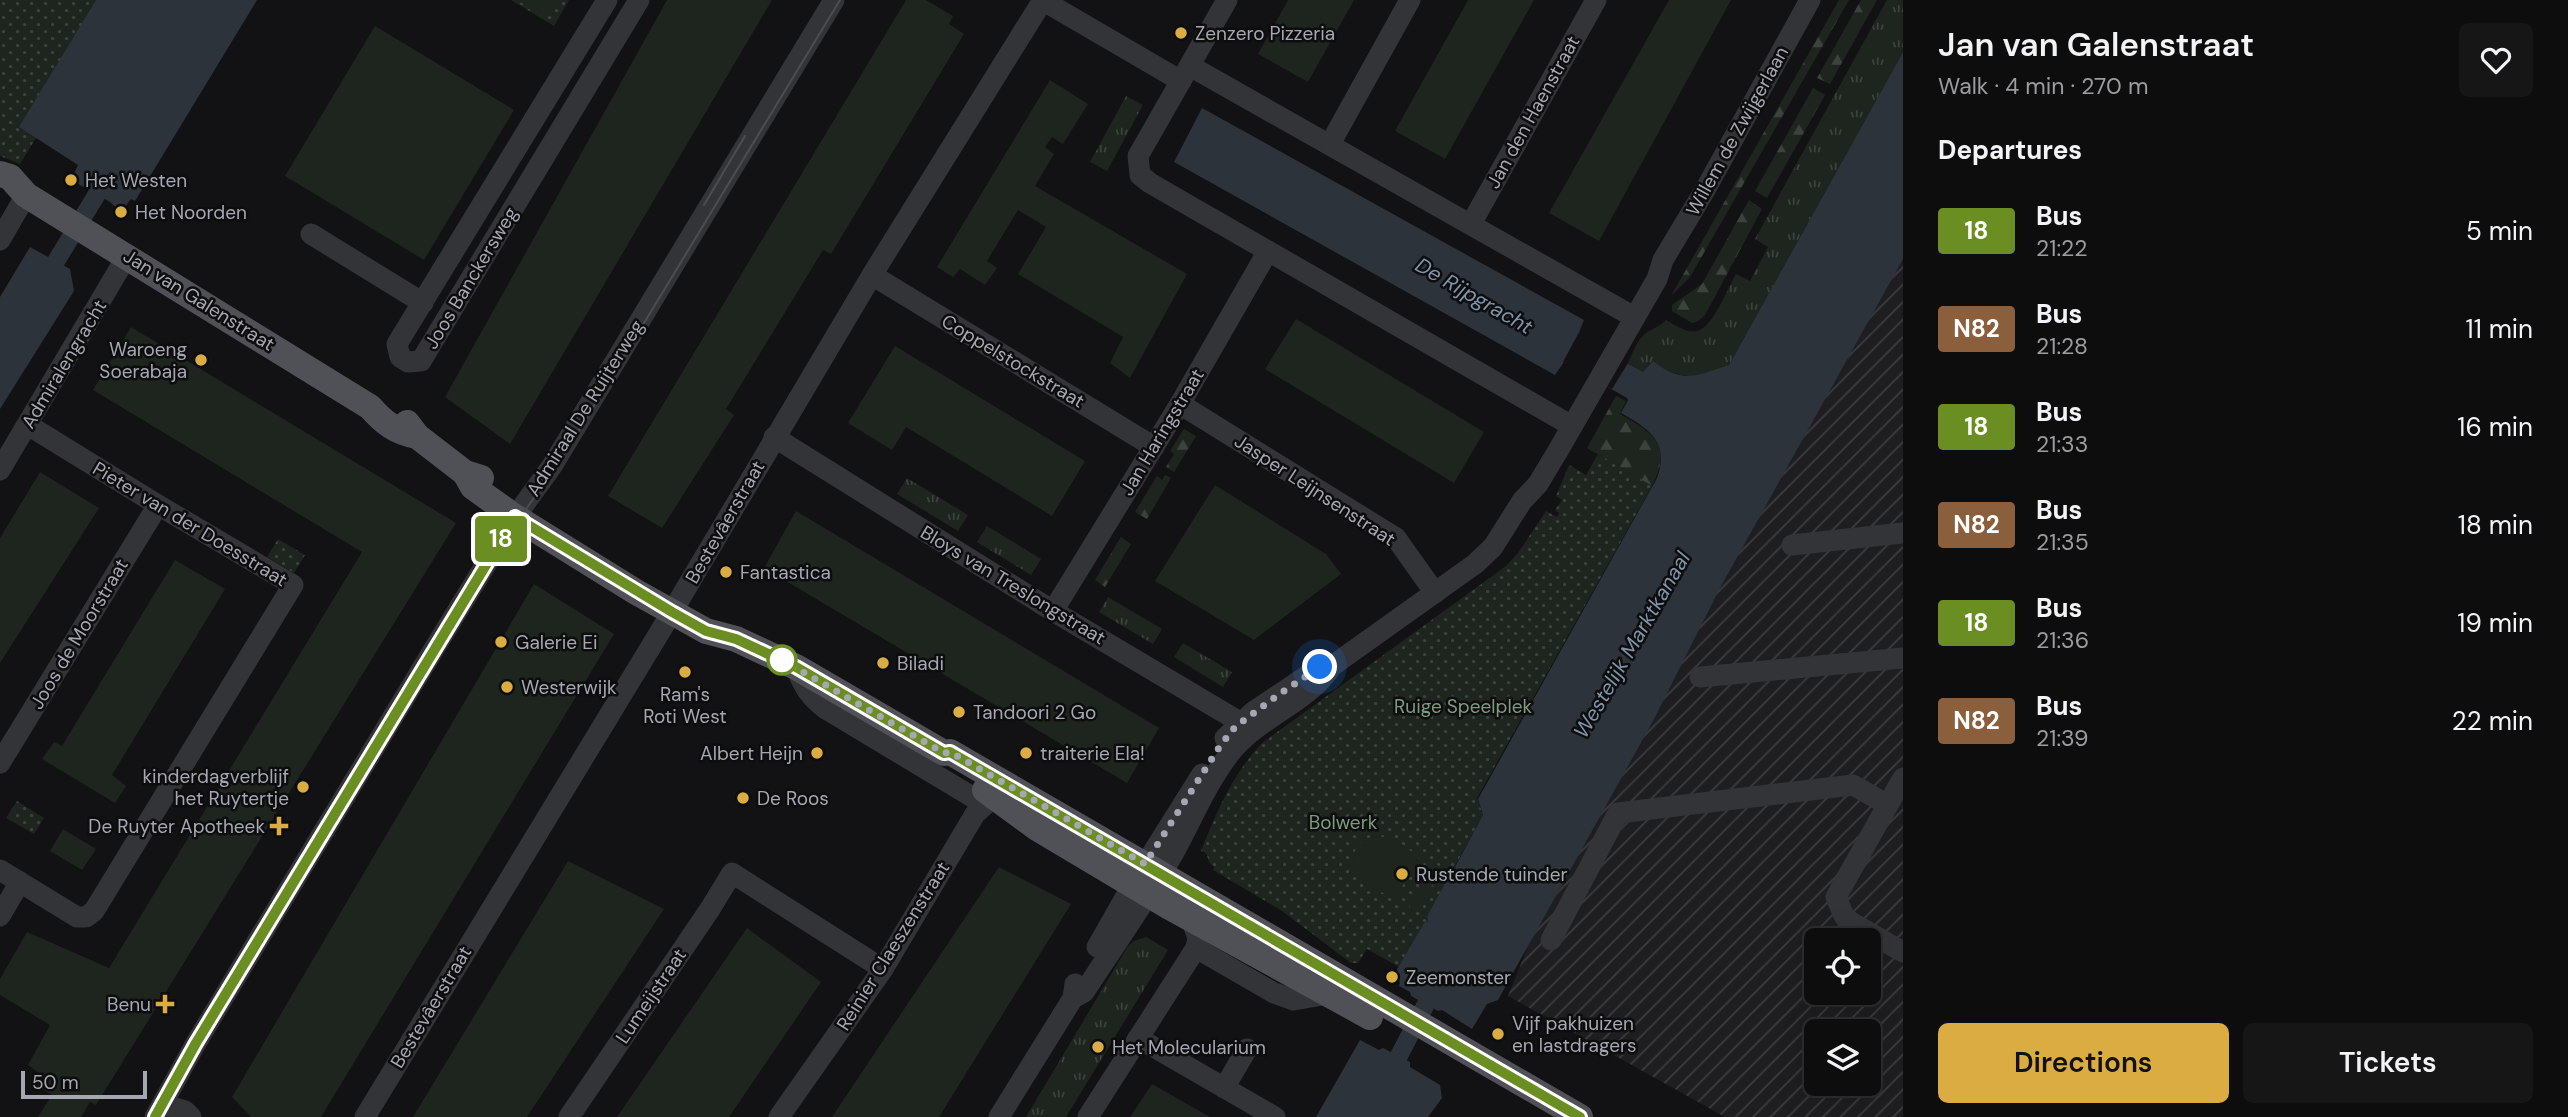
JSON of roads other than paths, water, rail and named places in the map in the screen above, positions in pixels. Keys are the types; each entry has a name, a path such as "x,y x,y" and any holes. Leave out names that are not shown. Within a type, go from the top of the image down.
{"main road":[{"name":"Jan van Galenstraat","path":"0,174 10,177 26,195 370,407 382,421 401,433 417,436 466,472 482,479 519,512 674,607 712,620 736,639 796,667 944,753 950,752 999,798 1424,1037 1580,1117"},
{"name":"Jan van Galenstraat","path":"0,191 26,195"},
{"name":"Jan van Galenstraat","path":"1146,879 1192,921 1328,994 1397,1022"},
{"name":"Jan van Galenstraat","path":"1424,1037 1446,1057 1553,1117"}],"street":[{"name":"Joos Banckersweg","path":"607,0 397,344 400,357 408,362 421,361 639,0"},
{"name":"Admiraal De Ruijterweg","path":"519,512 542,460 820,0"},
{"name":"Admiraal De Ruijterweg","path":"159,1110 196,1043 519,512 558,456 835,0"},
{"path":"1043,0 1185,74 1330,144 1628,313"},
{"name":"Bestevâerstraat","path":"365,1117 872,275 1043,0"},
{"path":"1227,0 1138,156 1140,175 1566,423"},
{"path":"1330,144 1410,0"},
{"name":"Jan den Haenstraat","path":"1471,224 1596,0"},
{"name":"Willem de Zwijgerlaan","path":"999,1117 1073,998 1084,992 1146,879 1247,727 1320,667 1332,666 1490,551 1522,501 1538,484 1566,423 1628,313 1646,272 1662,260 1699,202 1810,0"},
{"path":"0,240 26,195"},
{"path":"311,234 423,303"},
{"name":"Jan Haringstraat","path":"1053,611 1180,404 1268,251"},
{"name":"Admiralengracht","path":"0,470 127,256"},
{"name":"Coppelstockstraat","path":"872,275 1154,447"},
{"name":"Jasper Leijnsenstraat","path":"1180,404 1396,538 1435,593"},
{"name":"Pieter van der Doesstraat","path":"0,870 78,917 86,917 94,911 293,585 28,425"},
{"name":"Bloys van Treslongstraat","path":"774,437 1053,611 1247,727"},
{"name":"Joos de Moorstraat","path":"0,763 158,505"},
{"path":"1792,545 1903,533"},
{"path":"1700,677 1903,658"},
{"name":"Jan van Galenstraat","path":"796,667 803,686 813,699 826,709 999,798"},
{"path":"1903,778 1836,897 1844,916 1851,922 1903,952"},
{"path":"1551,940 1618,813 1853,785 1888,805"},
{"name":"Reinier Claeszenstraat","path":"779,1117 883,969 975,814 999,798"},
{"name":"Lumeijstraat","path":"569,1117 732,873 883,969"},
{"path":"0,916 20,882"},
{"path":"1088,1117 1196,948 1198,938 1192,921"},
{"path":"1196,948 1274,993 1294,1000 1328,994"},
{"path":"1138,1038 1275,1117"},
{"path":"1224,1088 1247,1049"},
{"path":"159,1110 188,1114"}],"water":[{"path":"96,0 257,0 135,201 131,199 121,212 110,202 71,180 78,165 19,127"},
{"name":"De Rijpgracht","path":"1903,52 1903,259 1720,588 1653,721 1498,1000 1487,1004 1472,1029 1442,1010 1438,1011 1411,996 1410,992 1399,986 1400,982 1392,978 1424,923 1428,921 1427,916 1451,873 1456,870 1455,867 1483,815 1478,799 1657,478 1661,455 1659,446 1648,431 1621,413 1627,398 1564,362 1555,375 1174,162 1202,108 1584,320 1578,335 1643,372 1653,361 1673,373 1691,376 1729,365"},
{"path":"30,247 70,269 74,291 0,409 0,297"},
{"path":"1360,1040 1410,1062 1410,1067 1440,1085 1442,1098 1428,1117 1316,1117"}],"waterway":[{"name":"Admiralengracht","path":"44,281 108,176"},
{"name":"Westelijk Marktkanaal","path":"1367,1117 1436,985"}],"tram line":[{"path":"159,1117 505,540 570,445 840,0"},
{"path":"704,205 745,136"}],"place":[{"name":"Zenzero Pizzeria","path":"1181,33"},
{"name":"Het Westen","path":"71,180"},
{"name":"Het Noorden","path":"121,212"},
{"name":"Waroeng Soerabaja","path":"201,360"},
{"name":"Fantastica","path":"726,572"},
{"name":"Galerie Ei","path":"501,642"},
{"name":"Biladi","path":"883,663"},
{"name":"Ram's Roti West","path":"685,672"},
{"name":"Westerwijk","path":"507,687"},
{"name":"Tandoori 2 Go","path":"959,712"},
{"name":"Albert Heijn","path":"817,753"},
{"name":"traiterie Ela!","path":"1026,753"},
{"name":"kinderdagverblijf het Ruytertje","path":"303,787"},
{"name":"De Roos","path":"743,798"},
{"name":"De Ruyter Apotheek","path":"279,826"},
{"name":"Rustende tuinder","path":"1402,874"},
{"name":"Zeemonster","path":"1392,977"},
{"name":"Benu","path":"165,1004"},
{"name":"Vijf pakhuizen en lastdragers","path":"1498,1034"},
{"name":"Het Molecularium","path":"1098,1047"}],"park label":[{"name":"Ruige Speelplek","path":"1463,706"},
{"name":"Bolwerk","path":"1343,822"}]}
